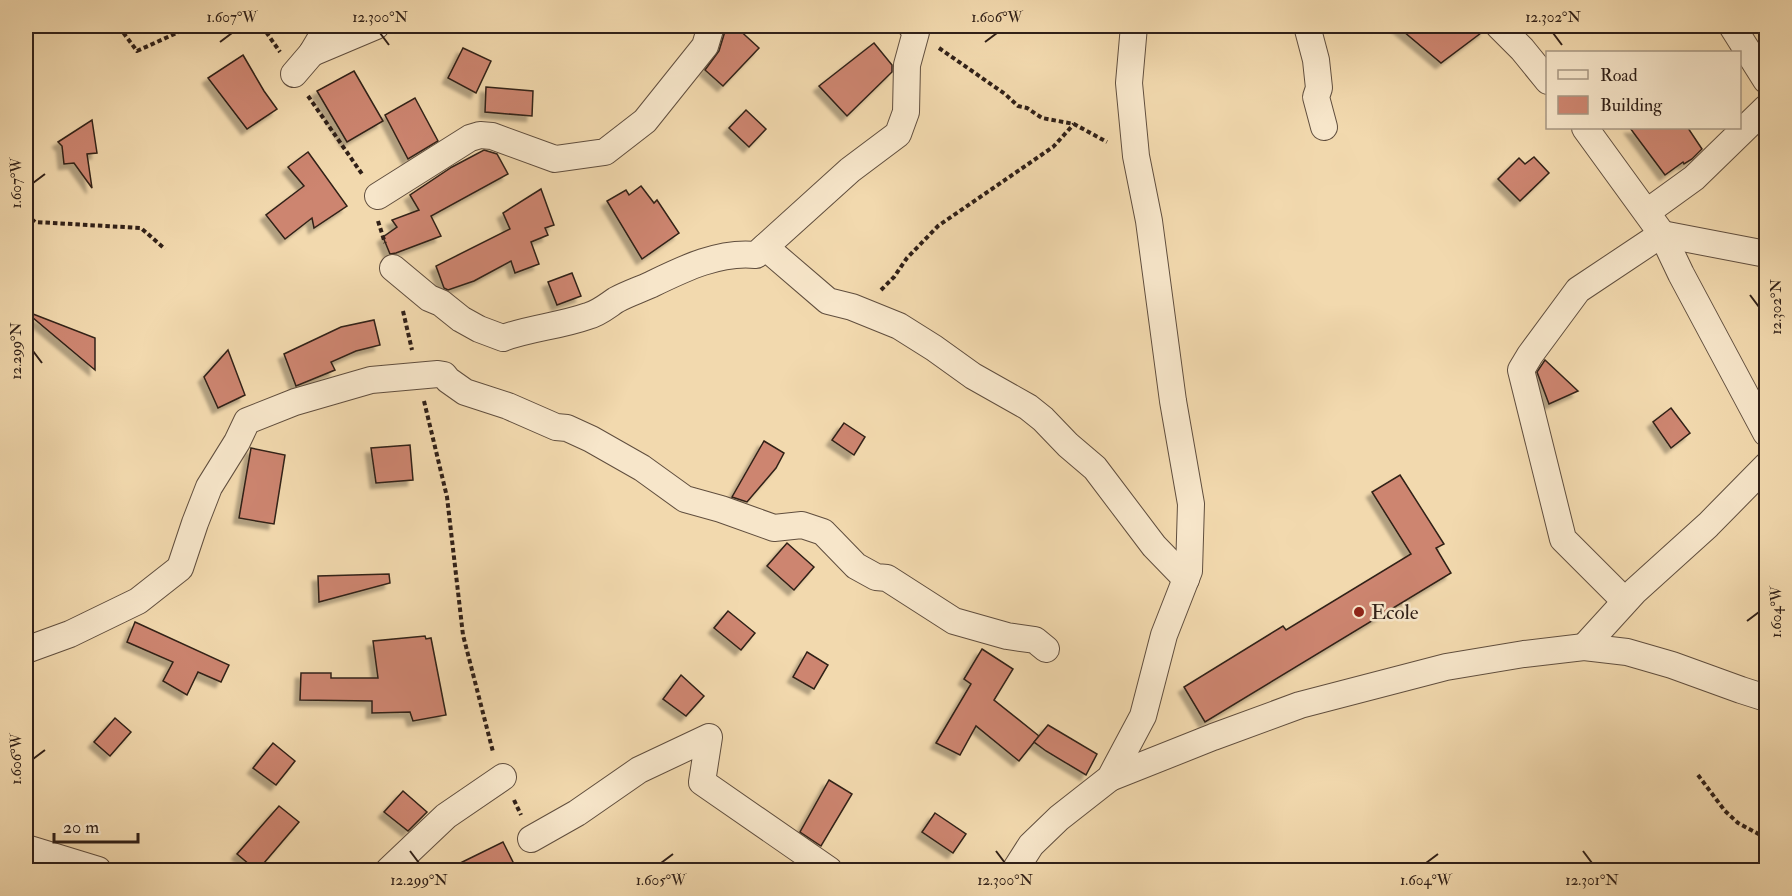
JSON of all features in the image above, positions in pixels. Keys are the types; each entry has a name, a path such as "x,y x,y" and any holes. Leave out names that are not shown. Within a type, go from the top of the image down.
{"street":[{"path":"294,74 312,53 328,26"},
{"path":"312,53 376,26"},
{"path":"378,196 470,138 480,135 492,135 555,159 605,152 645,121 705,46 711,26"},
{"path":"1110,778 1143,716 1164,634 1189,571 1191,504 1173,401 1149,222 1138,164 1130,82 1134,26"},
{"path":"1307,26 1316,60 1318,88 1316,96 1324,127"},
{"path":"1499,26 1522,49 1546,79"},
{"path":"1732,26 1767,80"},
{"path":"393,268 429,298 441,303 461,319 478,329 503,338 589,316 605,309 616,300 674,273 719,257 735,254 756,255 850,170 898,134 906,112 907,65 914,29"},
{"path":"1647,212 1694,178 1767,108"},
{"path":"1586,129 1662,234 1681,274 1767,433"},
{"path":"1625,601 1563,539 1521,370 1578,290 1662,234 1767,254"},
{"path":"765,247 828,301 852,307 899,326 973,376 1043,418 1068,445 1095,468 1154,546 1186,579"},
{"path":"26,650 70,634 138,600 180,568 209,487 237,442 247,421 295,402 371,380 444,375 465,392 508,406 556,427 567,428 642,468 685,499 774,528 802,525 824,532 856,566 876,577 887,578 954,621 1007,636 1035,640 1046,648"},
{"path":"1584,647 1625,601 1708,525 1767,466"},
{"path":"1015,870 1031,844 1059,818 1110,778 1300,705 1446,667 1584,647 1627,652 1767,698"},
{"path":"531,839 577,813 639,770 709,737 702,782 829,870"},
{"path":"389,870 446,816 503,777"},
{"path":"26,848 99,870"}],"path":[{"path":"121,26 122,31 137,51 192,26"},
{"path":"262,26 329,128 378,196 378,225 393,268 447,497 463,635 491,745 531,839"},
{"path":"914,29 977,73 1018,106 1027,108 1042,118 1074,124 1095,134 1138,164"},
{"path":"852,307 879,291 894,277 907,258 938,225 1053,147 1074,124"},
{"path":"26,214 35,222 141,228 165,249"},
{"path":"1698,775 1725,811 1738,823 1767,838"}],"building":[{"path":"728,26 735,26 759,48 723,86 705,70 719,51"},
{"path":"1397,26 1484,26 1485,30 1441,63"},
{"path":"874,43 892,65 892,72 847,116 819,86"},
{"path":"463,48 491,61 476,93 448,78"},
{"path":"243,55 277,109 247,129 208,78"},
{"path":"354,71 383,121 347,142 317,91"},
{"path":"486,87 533,91 532,116 485,112"},
{"path":"415,98 438,141 408,159 385,115"},
{"path":"746,110 766,129 749,147 729,128"},
{"path":"92,120 97,153 87,154 92,188 74,163 64,164 62,146 58,142"},
{"path":"1631,129 1689,129 1702,149 1692,159 1684,164 1683,162 1665,175"},
{"path":"484,150 497,154 508,174 431,216 441,236 390,254 383,237 397,227 392,220 419,210 410,195 452,167"},
{"path":"308,152 347,206 314,228 312,218 285,239 266,215 304,186 288,167"},
{"path":"1534,157 1549,173 1520,201 1498,179 1519,158 1525,164"},
{"path":"641,186 654,203 657,200 679,233 642,259 607,201 626,190 629,195"},
{"path":"541,189 554,225 545,228 548,235 531,242 539,264 515,273 511,261 474,281 448,290 444,288 436,266 510,229 503,213"},
{"path":"572,273 581,296 557,305 548,282"},
{"path":"33,314 95,338 95,370 32,317"},
{"path":"374,320 380,345 356,351 331,362 335,370 296,386 284,354 341,327"},
{"path":"228,350 245,395 218,408 204,377"},
{"path":"1545,360 1578,391 1549,404 1537,372"},
{"path":"1671,408 1690,433 1671,448 1653,422"},
{"path":"844,423 865,437 854,455 832,440"},
{"path":"764,441 784,453 776,468 747,502 732,497"},
{"path":"410,445 413,480 376,483 371,448"},
{"path":"251,448 285,455 274,524 239,518"},
{"path":"1400,475 1444,544 1436,548 1451,573 1205,722 1184,687 1283,626 1286,630 1411,554 1372,492"},
{"path":"787,543 814,567 794,590 767,566"},
{"path":"389,574 390,583 319,602 318,576"},
{"path":"728,611 755,633 741,650 714,628"},
{"path":"135,622 229,665 221,682 198,672 187,695 163,681 173,662 127,642"},
{"path":"425,636 426,639 431,638 446,715 413,721 410,712 372,713 372,701 300,700 301,673 331,673 331,678 378,678 373,641"},
{"path":"982,649 1013,669 994,700 1039,736 1019,761 976,726 960,755 936,743 971,684 964,679"},
{"path":"807,652 828,665 814,689 793,677"},
{"path":"681,675 704,696 686,716 663,699"},
{"path":"115,718 131,732 110,756 94,742"},
{"path":"1048,725 1097,754 1086,775 1034,742"},
{"path":"273,743 295,761 276,785 253,768"},
{"path":"829,780 852,794 821,846 800,832"},
{"path":"403,791 427,812 408,831 384,812"},
{"path":"279,806 299,822 256,870 237,854"},
{"path":"935,813 966,834 953,853 922,832"},
{"path":"503,842 517,870 446,870"}],"place":[{"name":"Ecole","path":"1359,612"}]}
